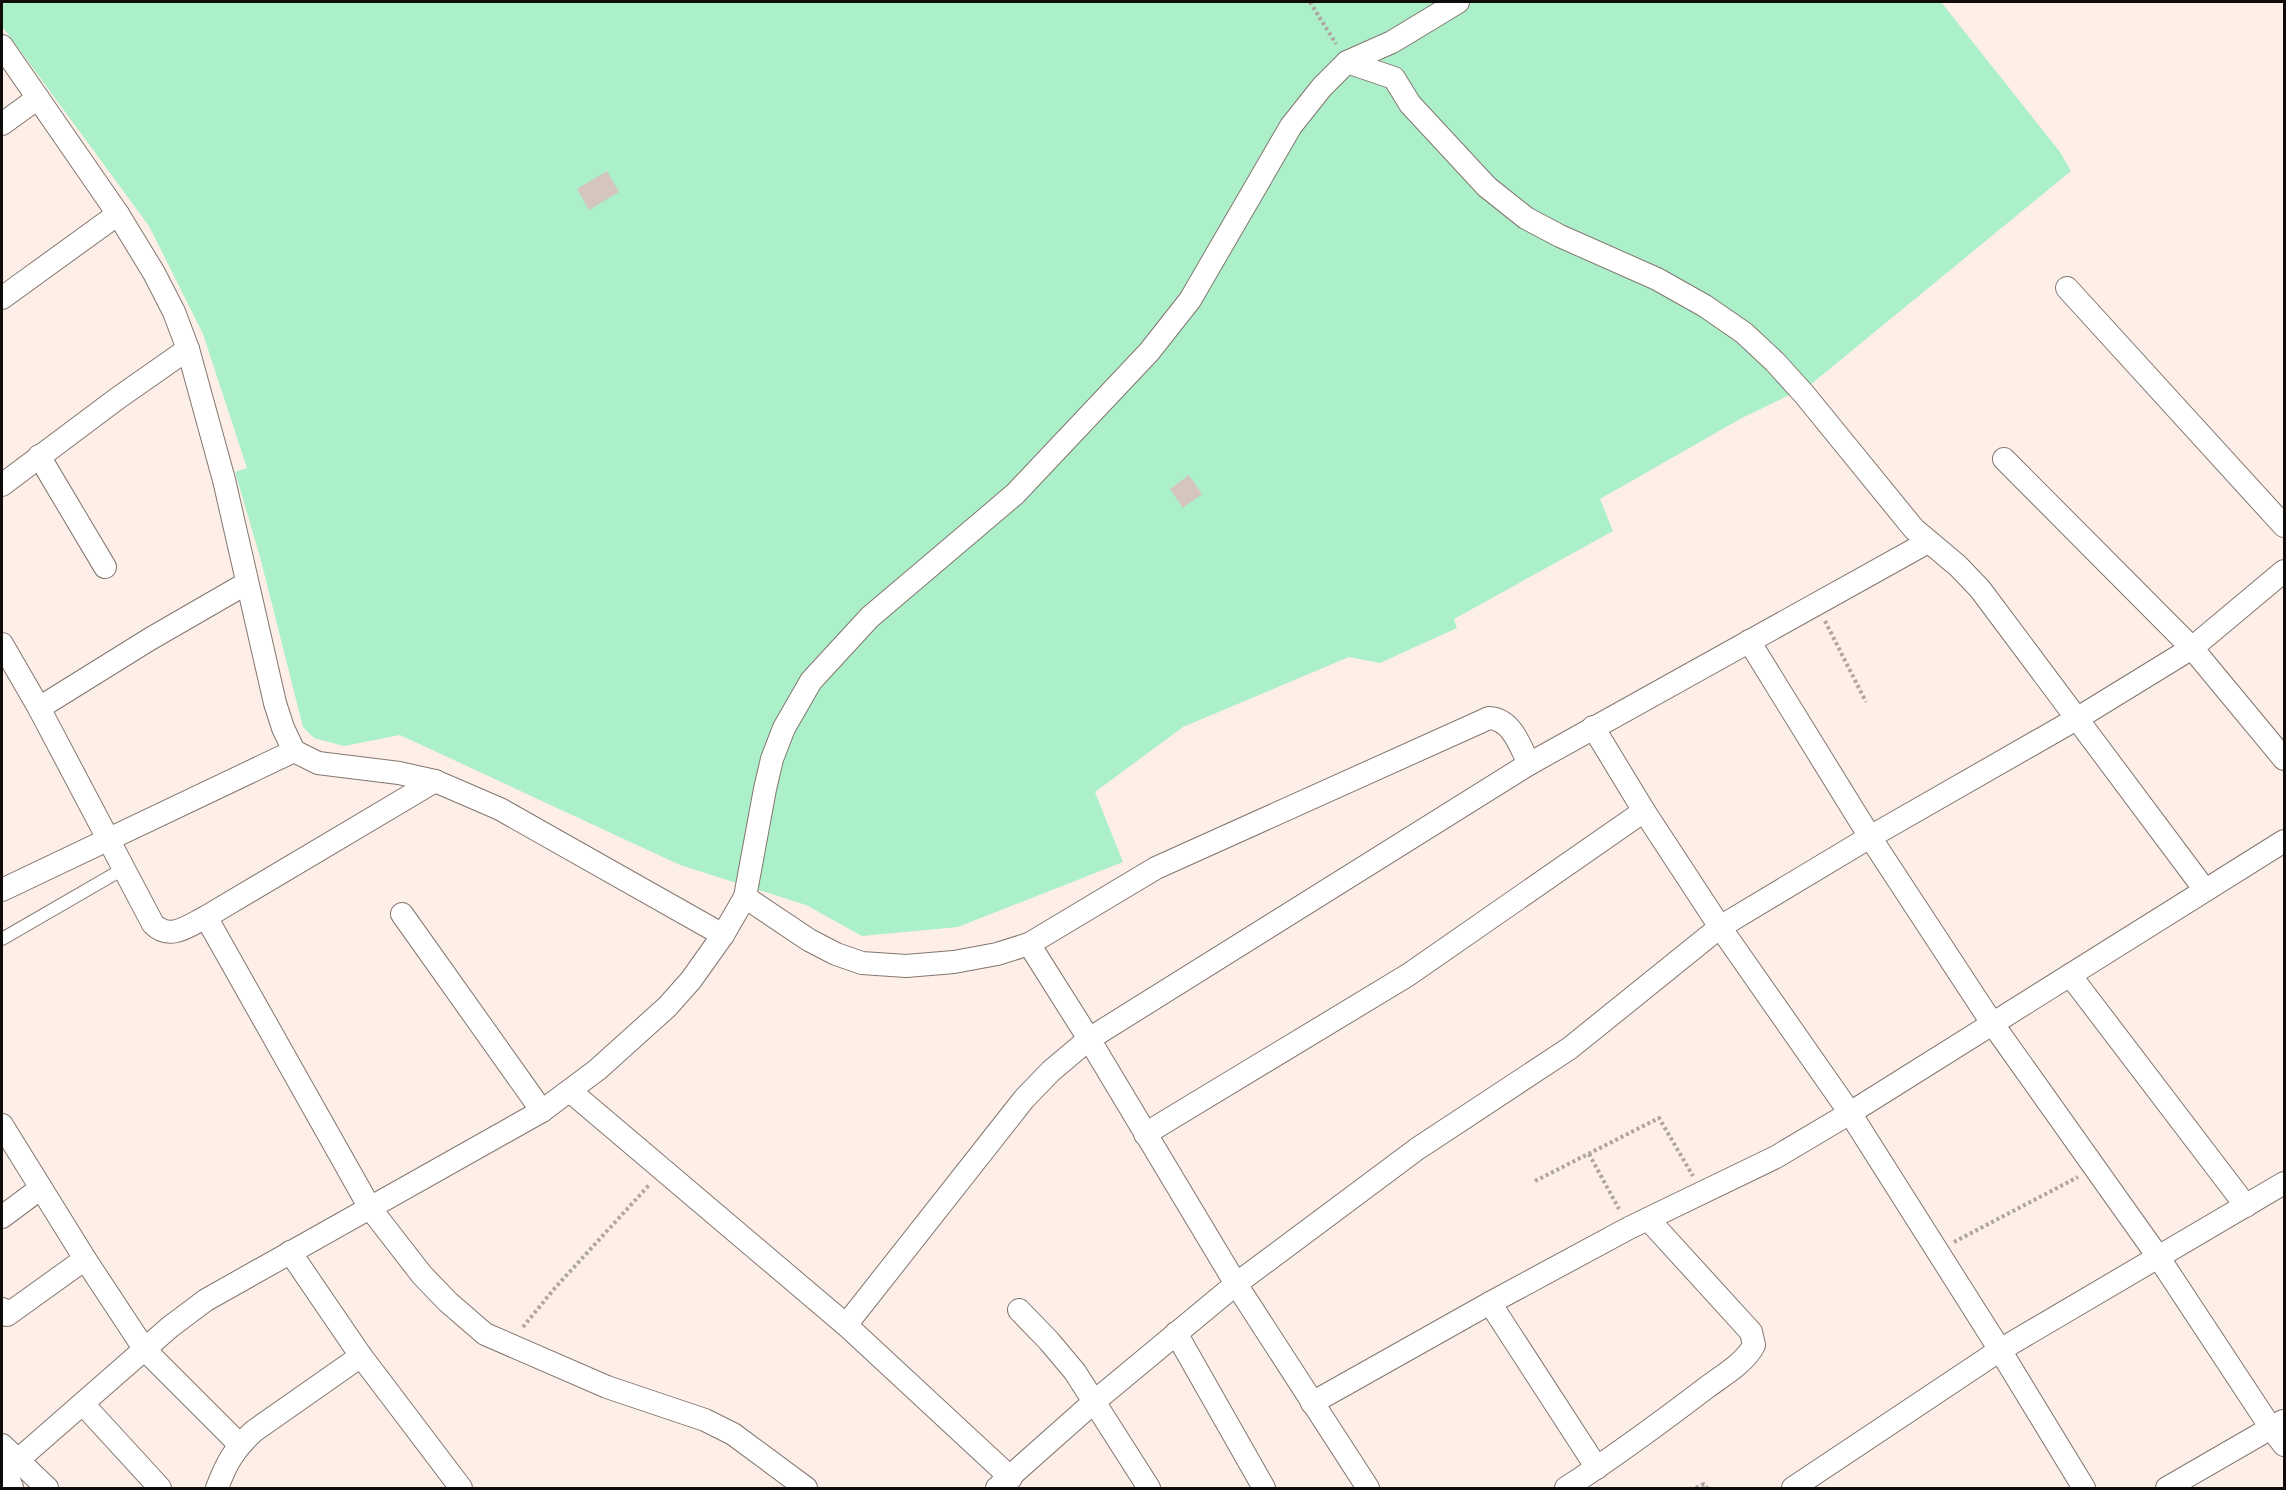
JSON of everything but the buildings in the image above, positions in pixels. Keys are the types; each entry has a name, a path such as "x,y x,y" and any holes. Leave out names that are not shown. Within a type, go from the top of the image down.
{"street":[{"path":"7,1467 170,1327 206,1300 542,1111 570,1091 667,1007 691,980 745,897 772,759 784,728 811,681 870,617 1015,494 1149,352 1190,300 1291,126 1322,87 1347,62 1392,42 1458,2"},
{"path":"2,46 118,214 154,273 174,312 188,349 224,480 275,703 294,751 318,764 399,772 435,781 500,809 723,934"},
{"path":"1347,62 1394,78 1410,104 1487,187 1526,218 1560,236 1657,279 1705,306 1744,333 1775,362 1804,394 1914,529 1958,566 1980,589 2205,890"},
{"path":"2,124 38,98"},
{"path":"2,298 118,214"},
{"path":"2067,288 2284,526"},
{"path":"2,485 188,349"},
{"path":"39,456 105,567"},
{"path":"2004,459 2192,648 2284,759"},
{"path":"846,1325 1024,1099 1051,1071 1089,1039 1529,764 1928,542"},
{"path":"570,1091 846,1325 1004,1483 1095,1401 1236,1284 1417,1149 1570,1048 1720,927 1870,837 2078,718 2192,648 2284,571"},
{"path":"39,708 150,639 248,583"},
{"path":"1749,641 1870,837 1992,1023 2280,1431 2167,1488"},
{"path":"2,644 39,708 153,924 158,929 171,933 206,917 435,781"},
{"path":"745,897 809,940 836,954 862,963 906,966 954,962 996,954 1029,944 1156,868 1489,718 1499,719 1507,725 1529,764"},
{"path":"1593,728 1644,812 1720,927 1850,1113 1938,1250 2085,1488"},
{"path":"2,890 294,751"},
{"path":"1145,1134 1408,975 1644,812"},
{"path":"1312,1402 1490,1303 1639,1224 1776,1156 1850,1113 2284,841"},
{"path":"402,914 542,1111"},
{"path":"206,917 370,1208 409,1259 448,1302 485,1334 607,1387 705,1420 733,1434 806,1488"},
{"path":"1029,944 1089,1039 1236,1284 1368,1488"},
{"path":"2070,975 2246,1206"},
{"path":"2,1125 85,1259 145,1350 239,1444"},
{"path":"2,1217 41,1188"},
{"path":"1793,1488 2000,1350 2246,1206 2283,1188"},
{"path":"1566,1488 1639,1440 1742,1360 1754,1345 1750,1332 1639,1224"},
{"path":"290,1251 361,1356 461,1488"},
{"path":"3,1315 85,1259"},
{"path":"1490,1303 1597,1468"},
{"path":"1019,1310 1075,1372 1149,1488"},
{"path":"1176,1333 1264,1488"},
{"path":"217,1488 227,1463 239,1444 361,1356"},
{"path":"83,1404 160,1488"},
{"path":"2,1445 9,1488"},
{"path":"7,1467 47,1488"}],"lane":[{"path":"2,939 123,869"}],"path":[{"path":"1310,2 1347,62"},
{"path":"1816,604 1866,702"},
{"path":"1535,1181 1659,1118 1702,1192"},
{"path":"1589,1154 1639,1224"},
{"path":"1938,1250 2095,1167"},
{"path":"509,1345 554,1289 662,1170"},
{"path":"1696,1488 1704,1484 1707,1488"}],"green space":[{"path":"2,2 1941,2 2060,152 2071,171 1810,385 1740,419 1600,499 1613,531 1454,619 1457,628 1380,663 1349,657 1183,727 1095,792 1123,862 958,927 862,936 806,905 680,865 400,735 344,746 314,738 303,727 260,557 235,472 247,468 203,334 149,226 2,26"}]}
